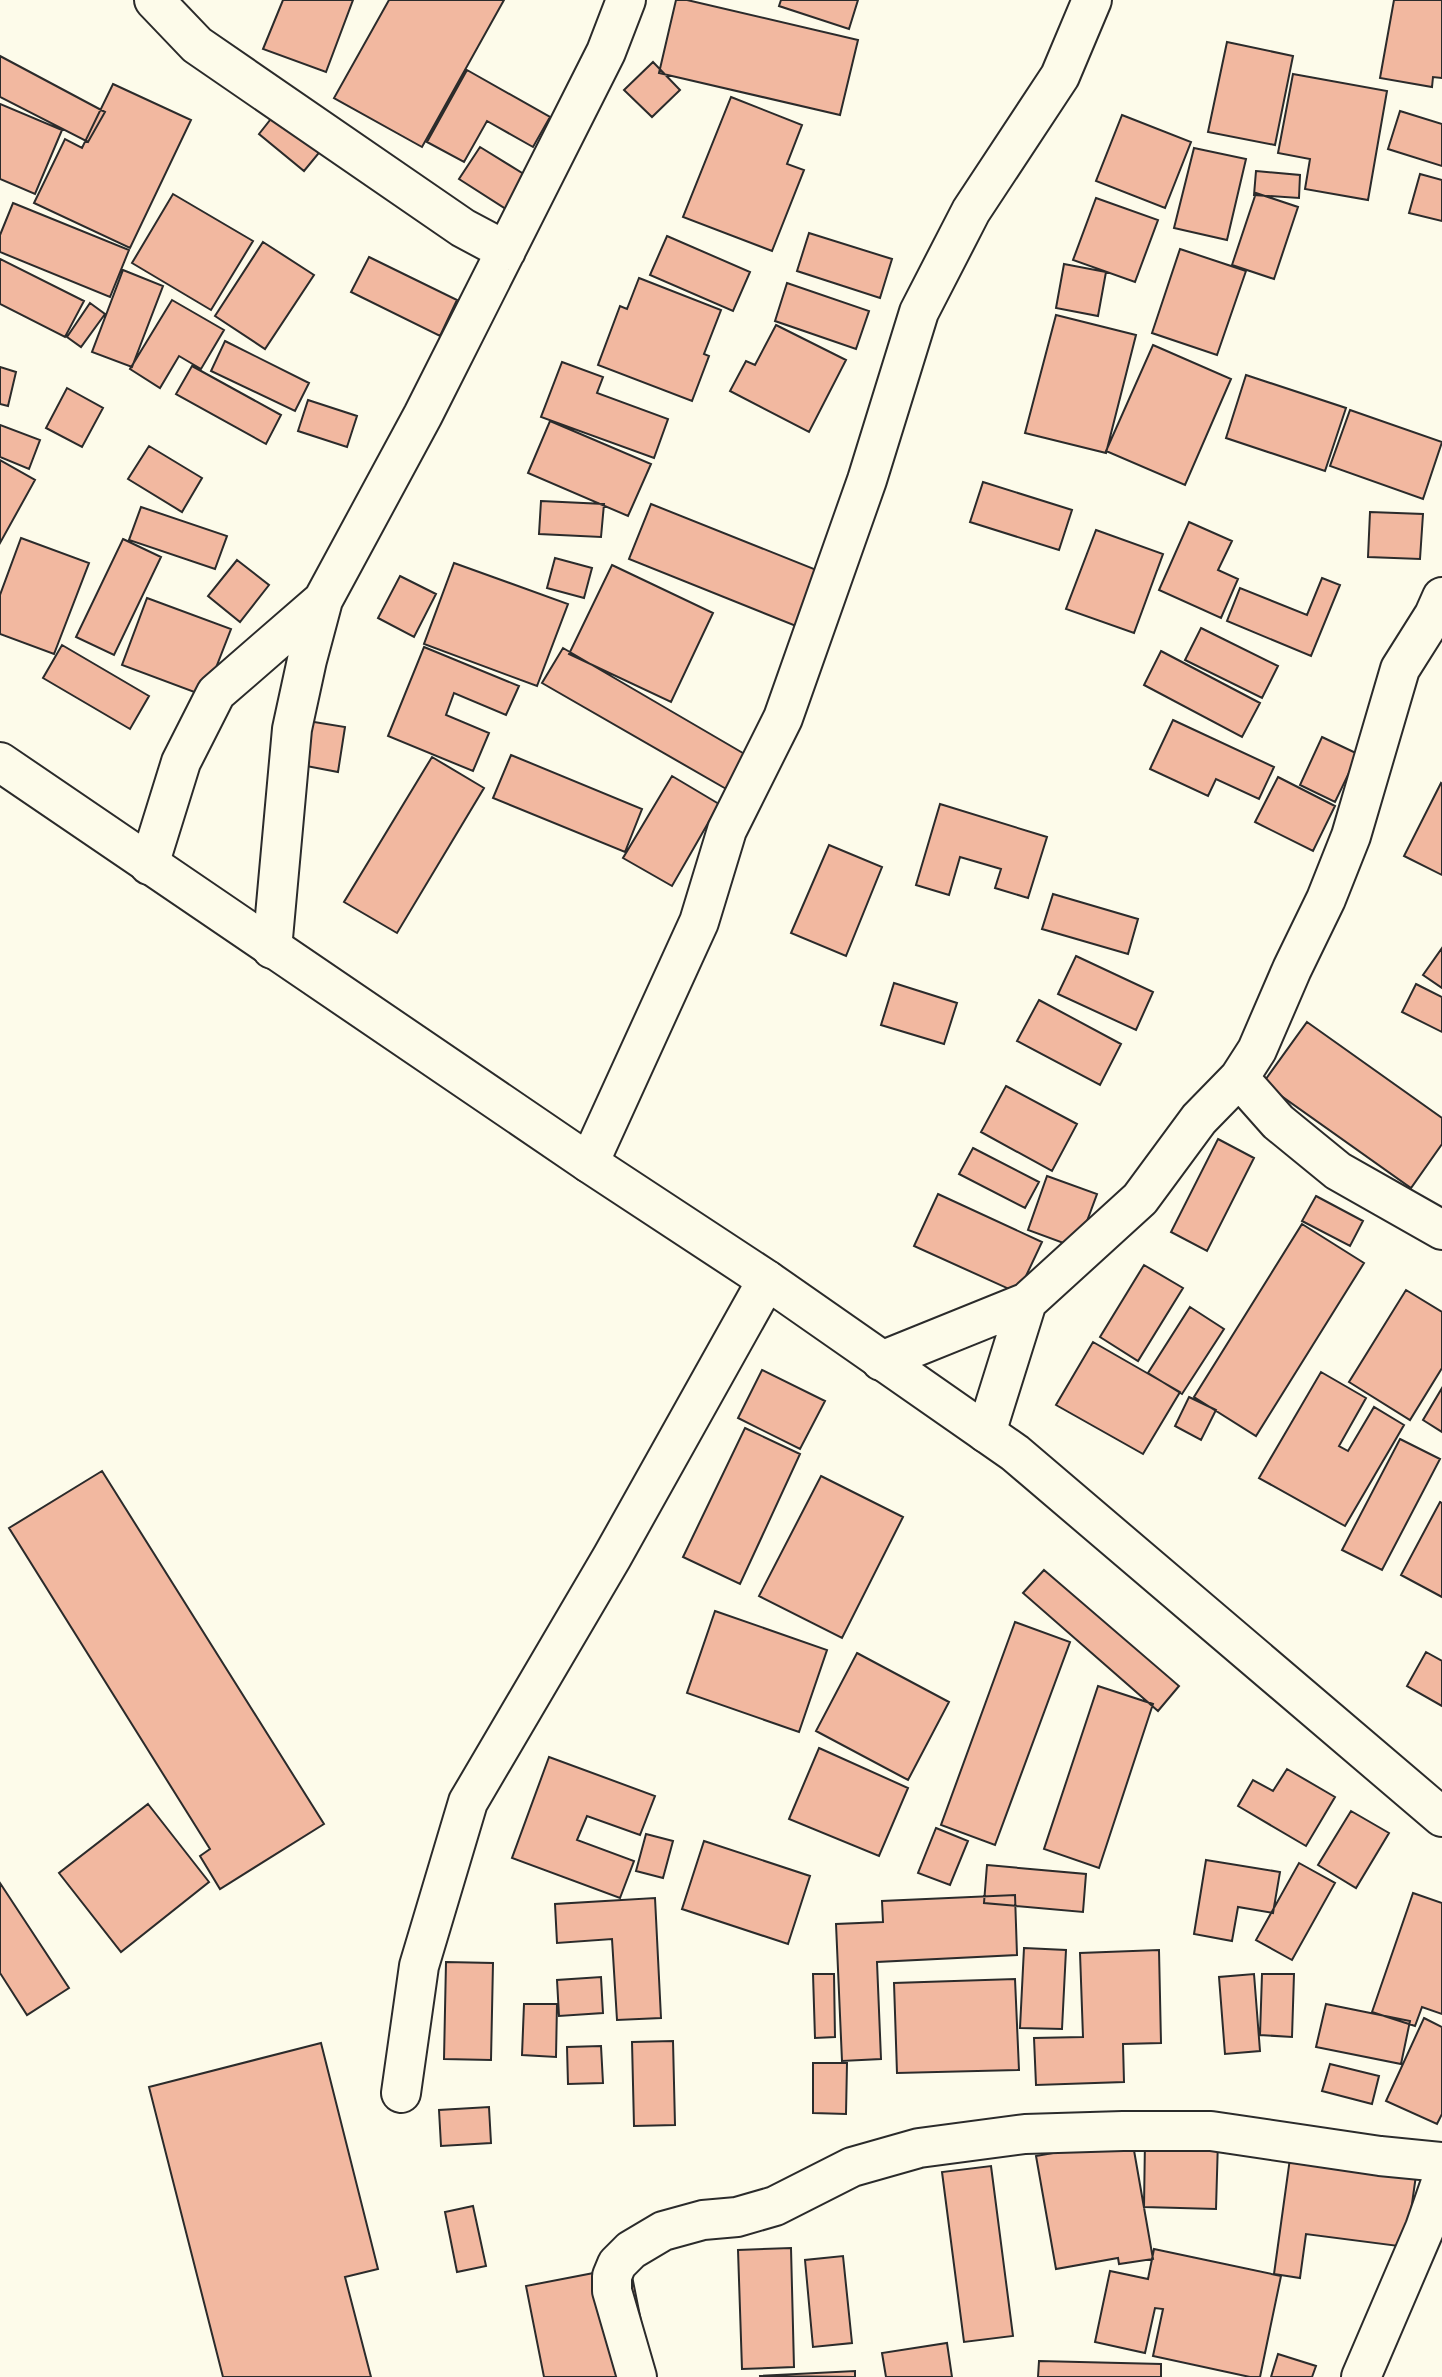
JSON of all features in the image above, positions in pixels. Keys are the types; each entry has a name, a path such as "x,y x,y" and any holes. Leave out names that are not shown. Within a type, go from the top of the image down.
{"street":[{"path":"154,0 197,46 463,228 506,251"},
{"path":"272,949 292,729 323,600 423,415 506,251 606,52 626,0"},
{"path":"589,1163 699,922 727,830 783,718 867,480 919,312 971,211 1060,76 1092,0"},
{"path":"881,1361 1027,1302 1140,1199 1199,1119 1239,1078 1256,1049 1326,899 1346,848 1400,669 1434,615 1442,597"},
{"path":"149,865 181,762 216,693 323,600"},
{"path":"0,762 272,949 767,1280 1026,1462 1442,1817"},
{"path":"1239,1078 1278,1122 1338,1171 1442,1230"},
{"path":"401,2093 419,1966 467,1802 612,1557 767,1280"},
{"path":"986,1433 1027,1302"},
{"path":"637,2377 612,2291 612,2276 617,2264 631,2250 663,2231 703,2220 737,2217 775,2206 852,2168 919,2148 1026,2134 1211,2131 1380,2157 1442,2162"},
{"path":"1362,2377 1425,2228 1442,2179"}],"building":[{"path":"283,0 353,0 326,72 263,49"},
{"path":"389,0 504,0 422,147 334,98"},
{"path":"676,0 687,0 858,40 840,115 659,73"},
{"path":"781,0 858,0 849,29 779,6"},
{"path":"1394,0 1442,0 1442,78 1433,77 1432,87 1380,78"},
{"path":"1227,42 1293,56 1275,145 1208,132"},
{"path":"0,56 105,112 88,142 0,97"},
{"path":"653,62 680,90 652,117 624,90"},
{"path":"467,70 550,117 533,147 487,121 464,162 427,142"},
{"path":"1293,74 1387,91 1368,200 1305,189 1310,159 1278,153"},
{"path":"113,84 191,120 130,248 34,203 65,139 82,148"},
{"path":"731,97 802,125 787,164 804,170 772,251 683,217"},
{"path":"0,104 62,130 35,194 0,179"},
{"path":"278,110 323,148 304,171 259,134"},
{"path":"1400,111 1442,124 1442,166 1388,149"},
{"path":"1122,115 1191,142 1165,208 1096,181"},
{"path":"480,147 527,176 506,209 459,179"},
{"path":"1194,148 1246,159 1227,240 1174,228"},
{"path":"1256,171 1300,175 1299,198 1254,195"},
{"path":"1420,174 1442,180 1442,221 1409,213"},
{"path":"1256,193 1298,207 1274,279 1232,265"},
{"path":"173,194 253,241 211,310 132,263"},
{"path":"1096,198 1158,220 1135,282 1073,260"},
{"path":"13,203 129,250 110,297 0,252 0,235"},
{"path":"809,233 892,259 880,298 797,271"},
{"path":"667,236 750,272 733,311 650,275"},
{"path":"263,242 314,275 265,349 215,316"},
{"path":"1180,249 1246,271 1217,355 1152,333"},
{"path":"369,257 457,300 440,336 351,292"},
{"path":"0,259 84,301 65,337 0,304"},
{"path":"1064,264 1106,272 1098,316 1056,308"},
{"path":"123,270 163,286 132,367 92,352"},
{"path":"639,278 721,310 704,354 709,356 692,401 598,365 620,306 627,309"},
{"path":"787,283 869,311 856,349 775,321"},
{"path":"172,300 224,330 201,369 179,356 160,388 130,369"},
{"path":"90,303 105,314 81,347 67,337"},
{"path":"1056,315 1136,335 1106,453 1025,433"},
{"path":"776,325 846,360 809,432 730,391 746,361 755,365"},
{"path":"225,341 309,383 295,411 211,371"},
{"path":"1153,345 1231,379 1185,485 1106,451"},
{"path":"562,362 603,377 597,393 668,419 654,458 541,417"},
{"path":"192,366 281,415 266,444 176,394"},
{"path":"0,367 16,372 8,406 0,404"},
{"path":"1246,375 1346,408 1325,471 1226,438"},
{"path":"67,388 103,408 82,447 46,428"},
{"path":"308,400 357,416 347,447 298,431"},
{"path":"1350,410 1442,442 1423,499 1330,466"},
{"path":"550,421 651,464 628,516 528,473"},
{"path":"0,425 40,440 29,469 0,457"},
{"path":"149,446 202,478 182,512 128,479"},
{"path":"0,460 35,480 0,543"},
{"path":"983,482 1072,510 1059,550 970,522"},
{"path":"541,501 604,504 601,537 539,534"},
{"path":"651,504 834,577 811,632 629,559"},
{"path":"141,507 227,536 215,569 129,540"},
{"path":"1370,512 1423,514 1420,559 1368,557"},
{"path":"1189,522 1232,541 1218,570 1238,579 1221,618 1159,590"},
{"path":"1096,530 1163,554 1134,633 1066,609"},
{"path":"21,538 89,563 54,654 0,634 0,595"},
{"path":"123,539 161,557 114,655 76,637"},
{"path":"555,558 592,568 584,598 547,588"},
{"path":"237,560 269,585 240,622 208,596"},
{"path":"454,563 568,604 537,686 424,644"},
{"path":"612,565 713,613 671,702 569,654"},
{"path":"400,576 436,594 414,637 378,618"},
{"path":"1322,578 1340,585 1311,656 1227,621 1240,588 1307,615"},
{"path":"147,598 231,629 205,696 122,665"},
{"path":"1201,628 1278,666 1262,698 1185,660"},
{"path":"62,645 149,696 130,729 43,678"},
{"path":"424,647 519,686 506,715 454,693 446,715 489,733 473,771 388,736"},
{"path":"563,648 748,756 728,790 542,683"},
{"path":"1161,651 1260,703 1242,737 1144,685"},
{"path":"1173,720 1274,767 1259,799 1216,779 1208,796 1150,769"},
{"path":"308,721 345,727 338,772 301,765"},
{"path":"1322,737 1358,754 1335,802 1300,785"},
{"path":"511,755 642,809 625,852 493,798"},
{"path":"432,757 484,788 397,933 344,902"},
{"path":"672,776 719,804 672,886 623,858"},
{"path":"1278,777 1335,806 1313,851 1255,822"},
{"path":"1442,784 1442,875 1404,856"},
{"path":"940,804 1047,837 1028,898 995,888 1001,869 960,857 949,895 916,885"},
{"path":"829,845 882,867 846,956 791,933"},
{"path":"1053,894 1138,919 1128,954 1042,929"},
{"path":"1442,948 1442,988 1423,975"},
{"path":"1076,956 1153,992 1136,1030 1058,994"},
{"path":"894,983 957,1003 944,1044 881,1025"},
{"path":"1416,984 1442,997 1442,1032 1402,1012"},
{"path":"1039,1000 1121,1044 1100,1085 1017,1041"},
{"path":"1307,1022 1442,1118 1442,1144 1411,1188 1263,1083"},
{"path":"1006,1086 1077,1124 1052,1171 981,1132"},
{"path":"1218,1139 1254,1158 1207,1251 1171,1232"},
{"path":"973,1148 1039,1182 1025,1208 959,1174"},
{"path":"1047,1176 1097,1194 1077,1248 1028,1230"},
{"path":"938,1194 1042,1242 1018,1293 914,1246"},
{"path":"1316,1196 1363,1221 1350,1246 1302,1221"},
{"path":"1302,1224 1364,1263 1256,1436 1194,1397"},
{"path":"1144,1265 1183,1288 1138,1361 1100,1337"},
{"path":"1406,1290 1442,1312 1442,1368 1410,1420 1349,1382"},
{"path":"1190,1307 1224,1329 1182,1394 1148,1373"},
{"path":"1093,1342 1180,1392 1143,1454 1056,1405"},
{"path":"762,1370 825,1401 800,1449 738,1418"},
{"path":"1321,1372 1366,1398 1339,1446 1348,1451 1374,1407 1404,1425 1345,1526 1259,1478"},
{"path":"1442,1388 1442,1432 1423,1420"},
{"path":"1189,1397 1216,1410 1201,1440 1175,1426"},
{"path":"745,1428 800,1454 740,1584 683,1557"},
{"path":"1400,1439 1440,1459 1382,1570 1342,1550"},
{"path":"102,1471 324,1824 220,1889 200,1856 210,1849 9,1528"},
{"path":"821,1476 903,1517 842,1638 759,1596"},
{"path":"1440,1502 1442,1503 1442,1597 1401,1575"},
{"path":"1044,1570 1179,1686 1158,1711 1023,1593"},
{"path":"715,1611 827,1650 799,1732 687,1693"},
{"path":"1015,1622 1070,1642 995,1845 941,1825"},
{"path":"1426,1652 1442,1661 1442,1706 1407,1686"},
{"path":"857,1653 949,1702 908,1780 816,1731"},
{"path":"1098,1686 1153,1704 1099,1868 1044,1849"},
{"path":"819,1748 908,1788 879,1856 789,1819"},
{"path":"549,1757 655,1796 640,1835 587,1816 577,1840 634,1861 620,1898 512,1858"},
{"path":"1287,1769 1335,1797 1306,1846 1238,1806 1253,1780 1273,1791"},
{"path":"148,1804 209,1882 121,1952 59,1873"},
{"path":"1351,1811 1389,1833 1356,1888 1318,1865"},
{"path":"936,1828 968,1841 950,1885 918,1873"},
{"path":"646,1834 673,1841 663,1878 636,1871"},
{"path":"704,1841 810,1876 788,1944 682,1909"},
{"path":"1206,1860 1280,1872 1273,1913 1238,1907 1232,1941 1194,1934"},
{"path":"1299,1863 1335,1883 1292,1960 1256,1940"},
{"path":"987,1865 1086,1874 1083,1912 984,1903"},
{"path":"0,1883 69,1988 27,2015 0,1973"},
{"path":"1413,1893 1442,1903 1442,2014 1422,2007 1415,2026 1372,2012"},
{"path":"1015,1895 1017,1955 877,1962 881,2059 842,2061 836,1924 883,1922 882,1901"},
{"path":"655,1898 661,2018 617,2020 612,1939 557,1943 555,1904"},
{"path":"1024,1948 1066,1950 1062,2029 1020,2028"},
{"path":"1159,1950 1161,2043 1123,2044 1124,2082 1036,2085 1034,2038 1083,2037 1080,1953"},
{"path":"446,1962 493,1963 491,2060 444,2059"},
{"path":"813,1974 834,1974 835,2037 815,2038"},
{"path":"1254,1974 1260,2051 1225,2054 1219,1977"},
{"path":"1262,1974 1294,1974 1292,2037 1260,2035"},
{"path":"601,1977 603,2013 559,2016 557,1980"},
{"path":"1015,1979 1019,2070 897,2073 894,1983"},
{"path":"524,2004 557,2004 556,2057 522,2055"},
{"path":"1326,2004 1410,2021 1401,2064 1316,2047"},
{"path":"1424,2018 1442,2027 1442,2114 1437,2124 1386,2101"},
{"path":"673,2041 675,2125 634,2126 632,2042"},
{"path":"321,2043 378,2269 345,2277 371,2377 223,2377 149,2087"},
{"path":"601,2046 603,2083 568,2084 567,2047"},
{"path":"813,2063 847,2063 846,2114 813,2113"},
{"path":"1330,2064 1379,2076 1372,2104 1322,2091"},
{"path":"489,2107 491,2143 441,2146 439,2110"},
{"path":"1132,2139 1153,2259 1119,2264 1118,2258 1056,2269 1036,2156"},
{"path":"1145,2140 1218,2140 1216,2209 1144,2207"},
{"path":"1291,2151 1417,2168 1406,2247 1306,2234 1300,2278 1274,2274"},
{"path":"991,2166 1013,2336 964,2342 942,2172"},
{"path":"473,2206 486,2266 457,2272 445,2212"},
{"path":"791,2248 794,2367 742,2369 738,2250"},
{"path":"1154,2249 1281,2276 1260,2377 1153,2356 1163,2309 1155,2308 1145,2353 1095,2342 1110,2271 1148,2279"},
{"path":"843,2256 852,2343 813,2347 805,2260"},
{"path":"630,2266 651,2371 621,2377 544,2377 526,2286"},
{"path":"947,2343 952,2377 886,2377 882,2353"},
{"path":"1278,2354 1316,2366 1312,2377 1271,2377"},
{"path":"1039,2361 1161,2364 1161,2377 1038,2377"},
{"path":"855,2371 855,2377 759,2376"}]}
